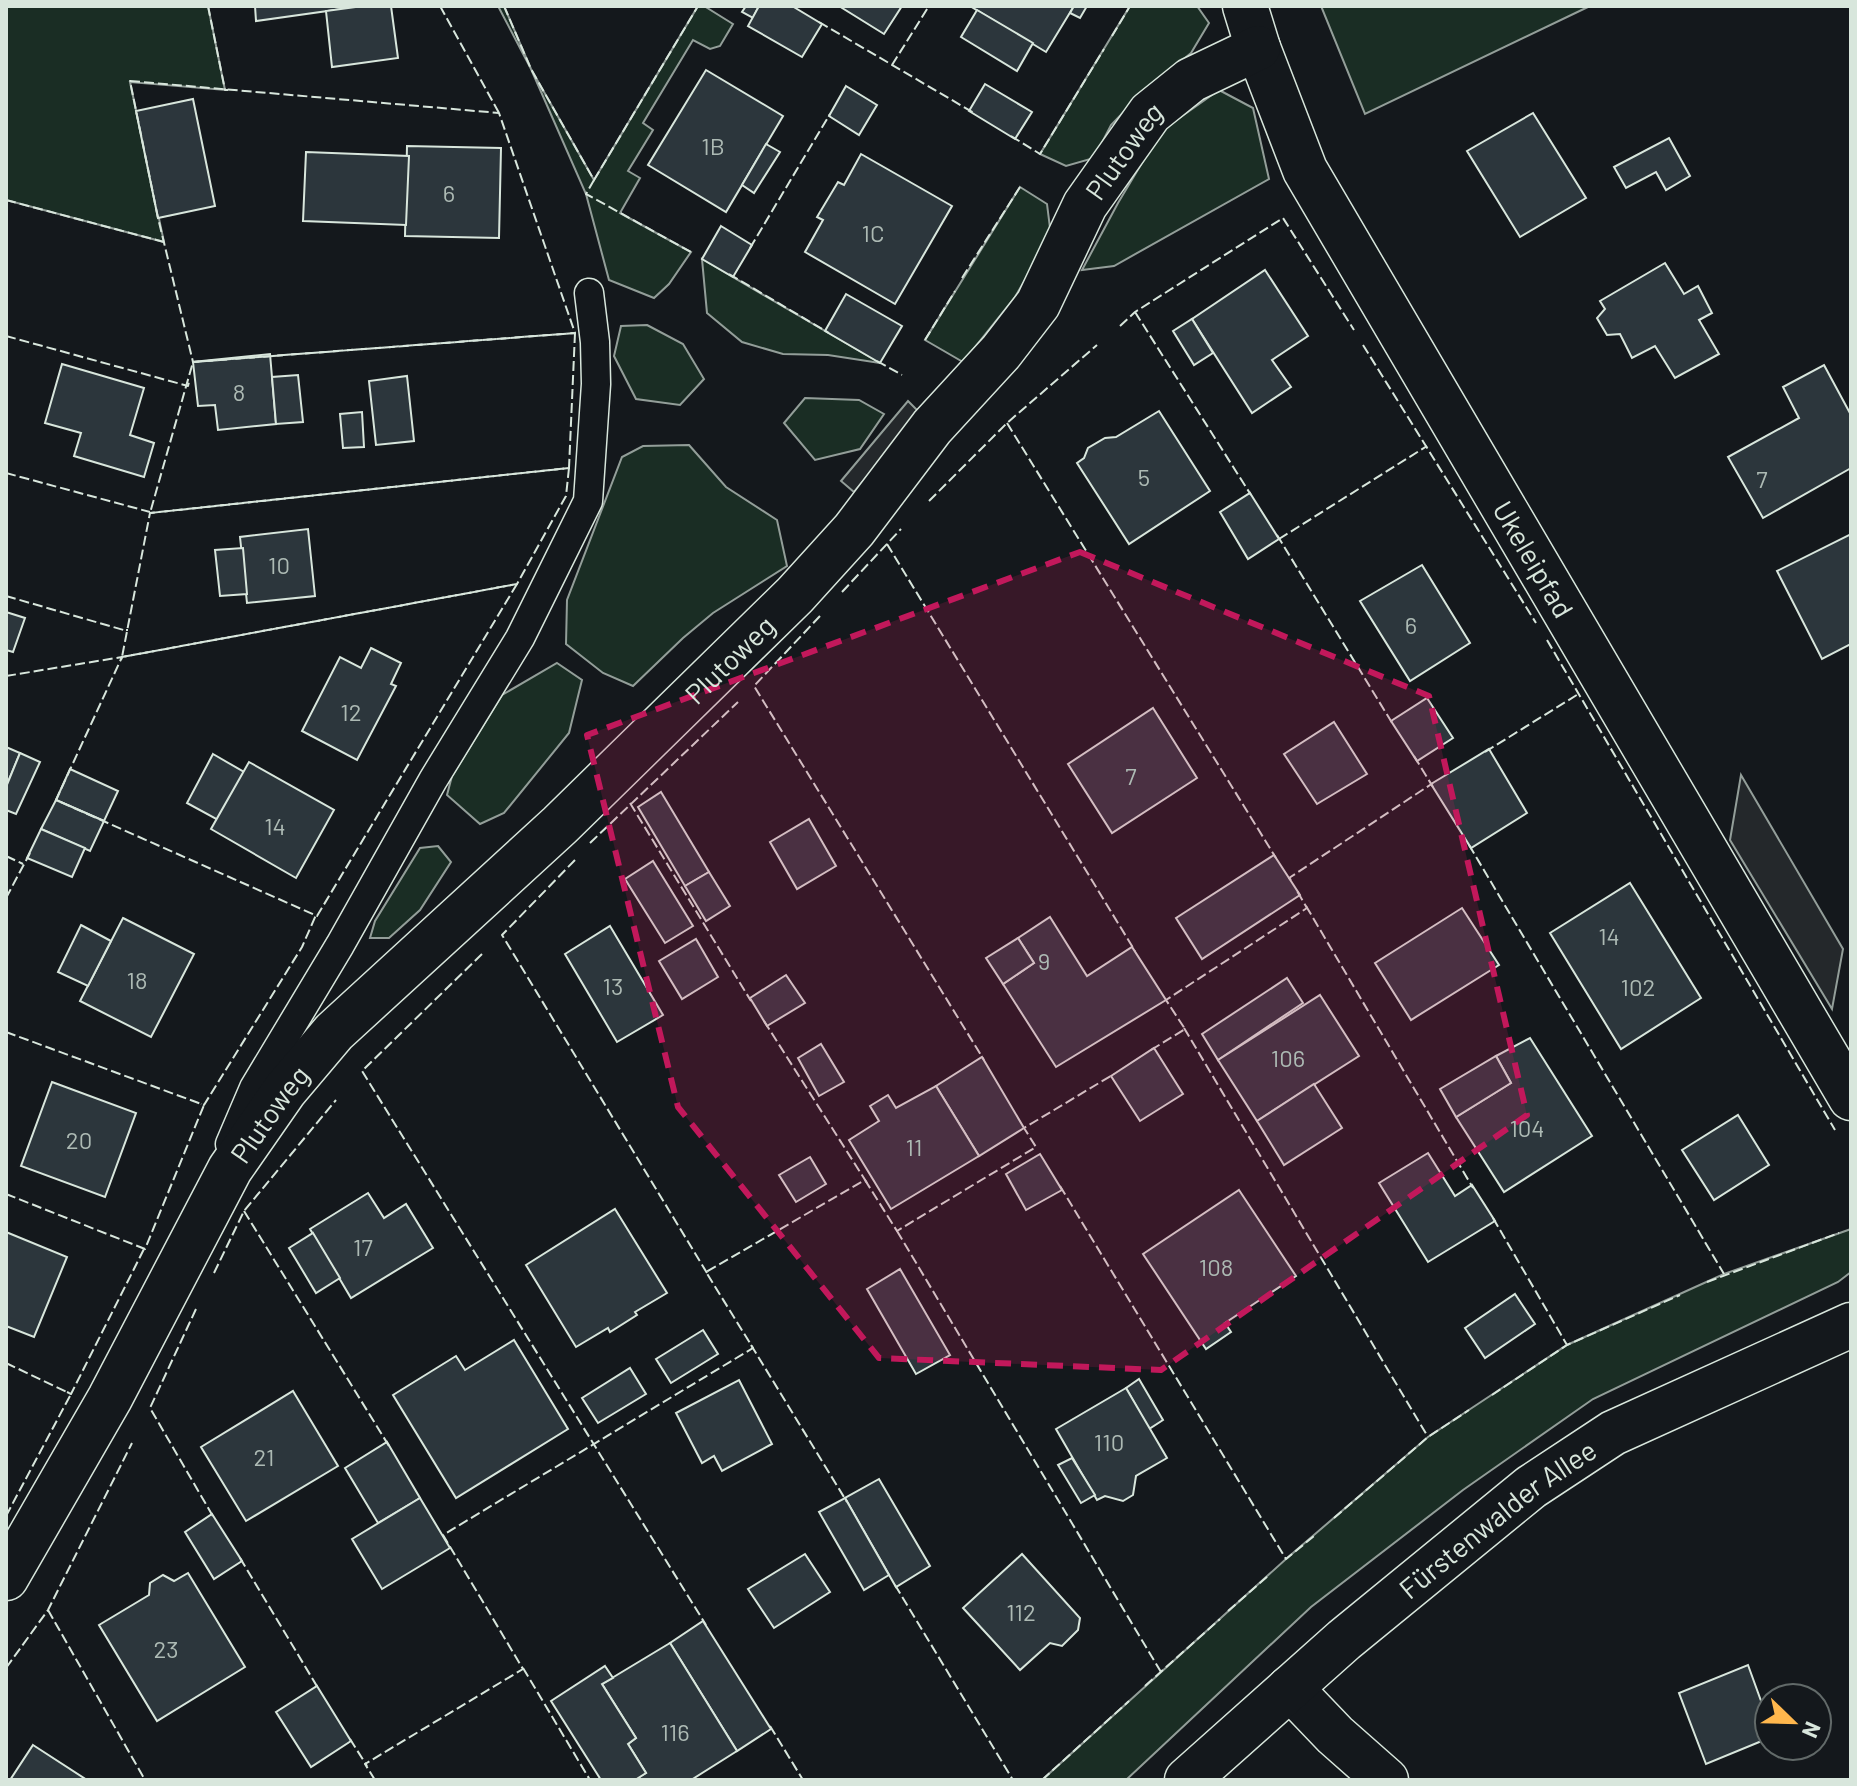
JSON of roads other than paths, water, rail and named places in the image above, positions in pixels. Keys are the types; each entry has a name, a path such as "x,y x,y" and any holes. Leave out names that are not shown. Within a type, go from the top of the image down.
{"street":[{"name":"Ukeleipfad","path":"1245,6 1305,170 1851,1098"},
{"name":"Plutoweg","path":"6,1578 110,1398 230,1169 285,1090 334,1032 625,764 795,595 854,530 932,427 1001,352 1038,304 1085,205 1150,113 1191,80 1258,48"},
{"name":"Fürstenwalder Allee","path":"1187,1780 1290,1688 1531,1487 1613,1433 1851,1325"},
{"path":"1290,1688 1335,1735 1386,1780"}],"lane":[{"name":"Plutoweg","path":"179,1262 254,1088 340,945 433,780 520,638 588,501 596,384 589,293"}]}
